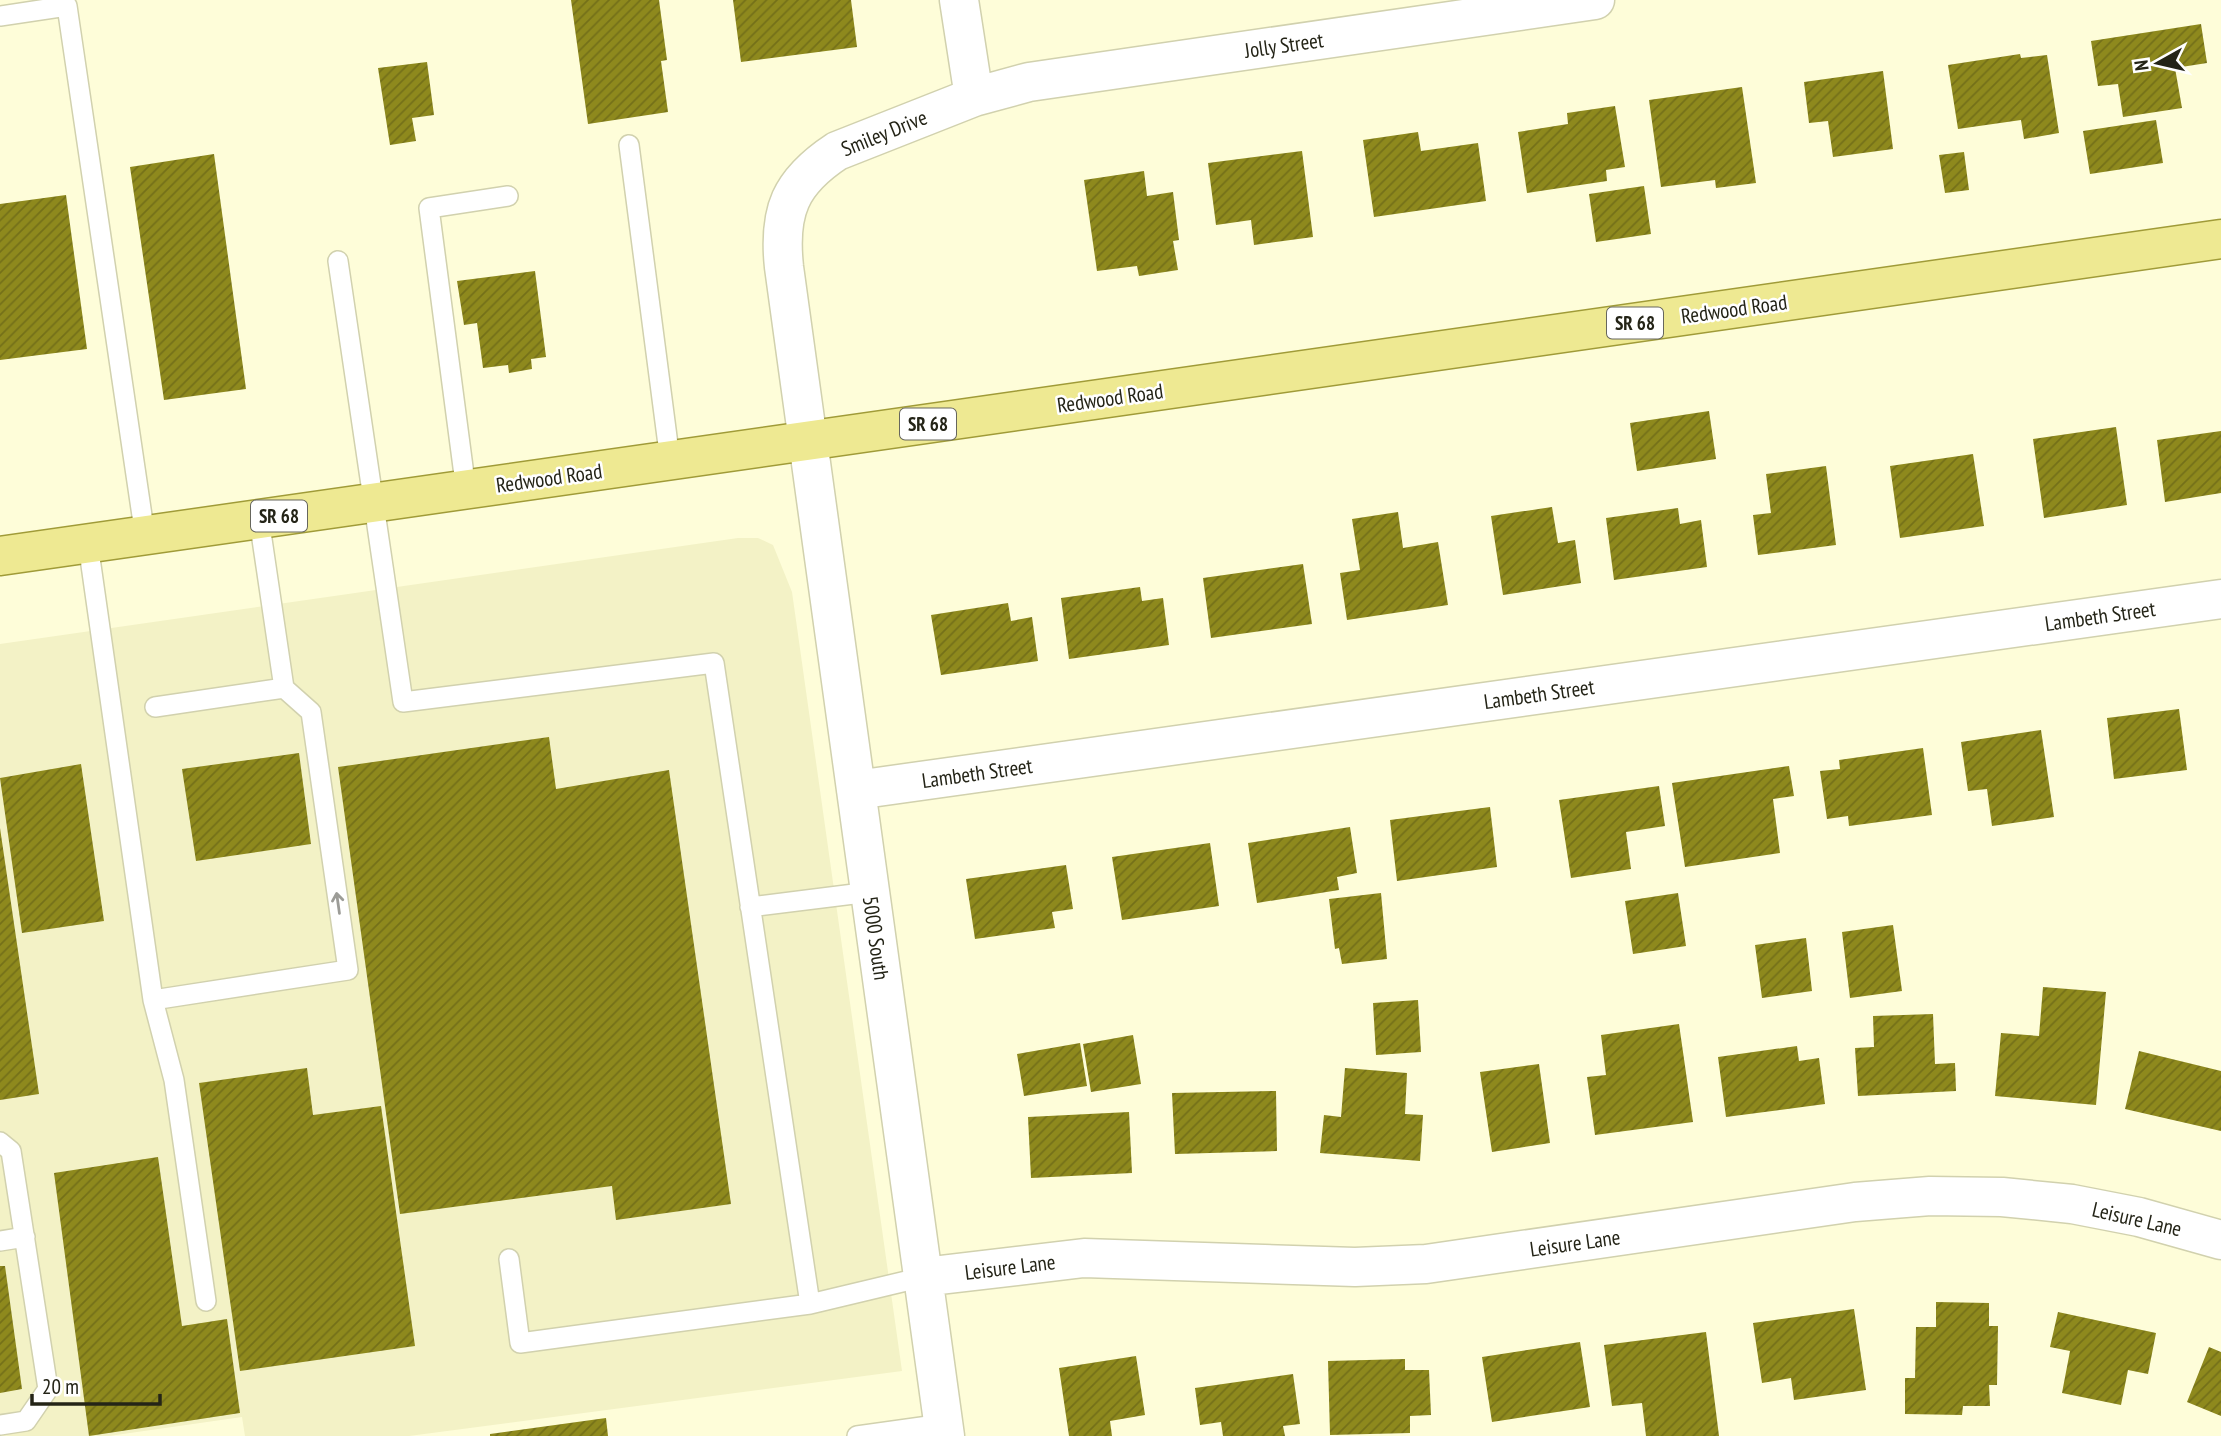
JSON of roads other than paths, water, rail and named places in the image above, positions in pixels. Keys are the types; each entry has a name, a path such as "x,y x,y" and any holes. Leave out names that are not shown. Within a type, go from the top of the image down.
{"main road":[{"name":"Redwood Road","path":"0,556 2221,239"}],"street":[{"path":"959,0 974,97"},
{"name":"Jolly Street","path":"974,97 1078,74 1477,8 1595,0"},
{"name":"Smiley Drive","path":"808,441 782,243 789,200 810,172 837,151 974,97"},
{"name":"5000 South","path":"808,441 944,1430"},
{"name":"Lambeth Street","path":"856,790 2221,599"},
{"name":"Leisure Lane","path":"923,1278 1084,1258 1355,1267 1426,1264 1855,1202 1930,1196 2002,1197 2072,1205 2139,1217 2221,1240"}],"lane":[{"path":"0,16 67,6 145,536"},
{"path":"629,145 670,460"},
{"path":"466,491 429,208 508,195"},
{"path":"338,261 403,702 714,663 810,1304"},
{"path":"153,1000 348,970 312,712 284,688 259,519"},
{"path":"88,544 153,1000 174,1080 206,1301"},
{"path":"155,706 284,688"},
{"path":"750,906 870,892"},
{"path":"0,1142 11,1151 48,1389 26,1421 0,1424"},
{"path":"0,1241 25,1237"},
{"path":"509,1259 520,1343 810,1304 923,1278"},
{"path":"857,1436 944,1430"}]}
